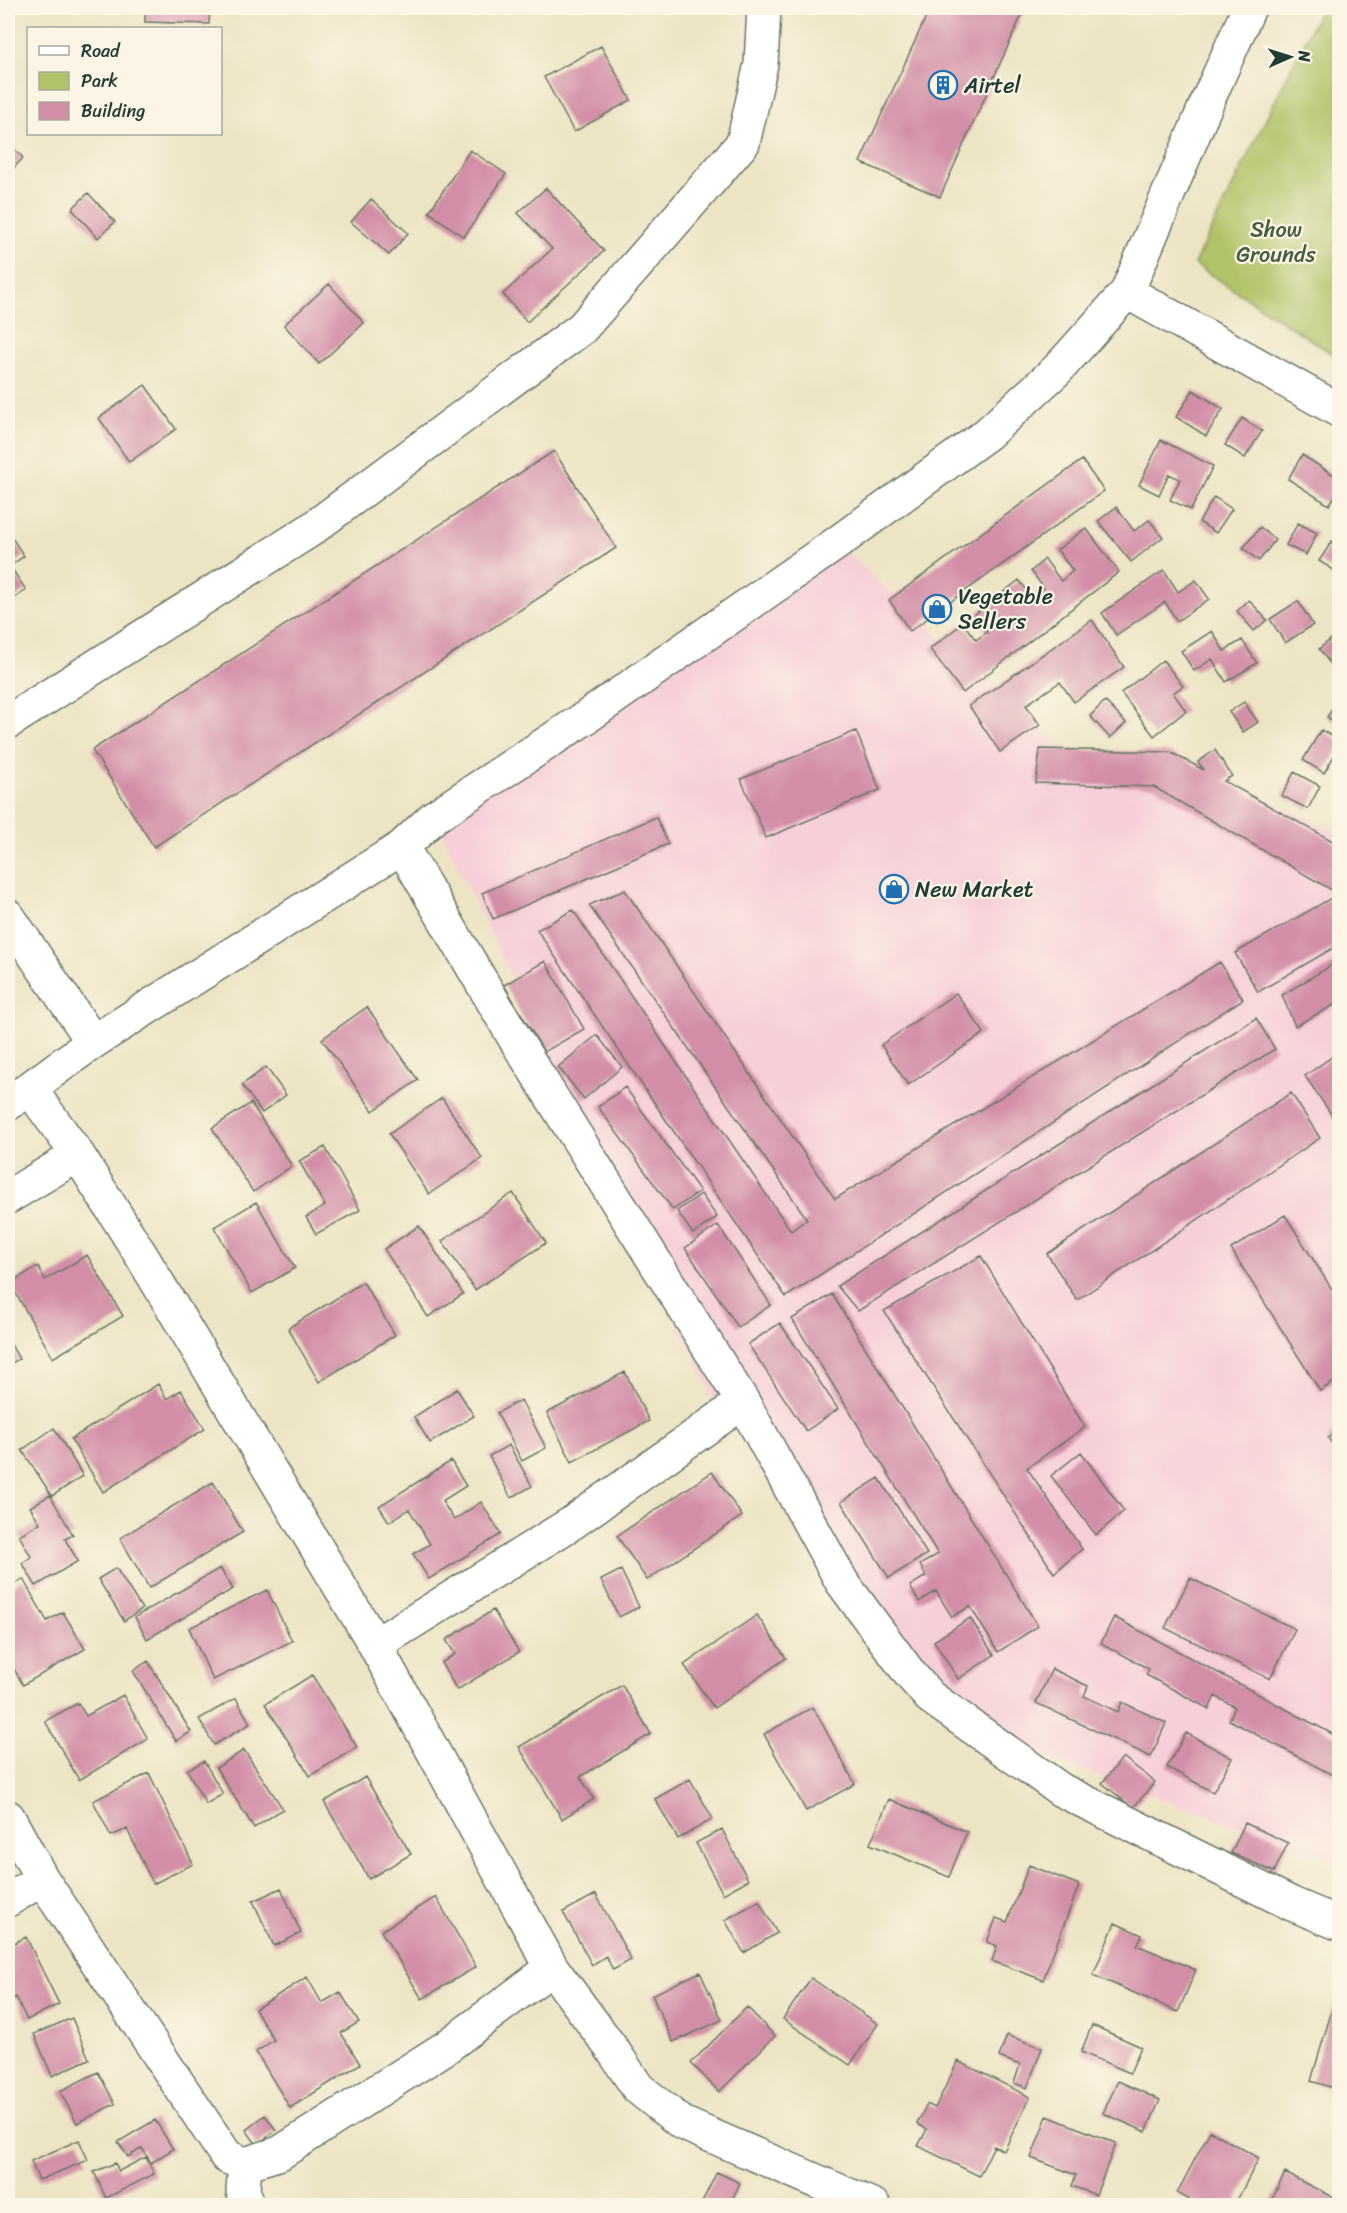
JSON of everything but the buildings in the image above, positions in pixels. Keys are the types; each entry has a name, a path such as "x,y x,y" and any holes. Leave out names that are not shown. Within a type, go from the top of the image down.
{"street":[{"path":"8,722 309,531 582,328 743,143 761,64 764,8"},
{"path":"874,2205 681,2123 638,2088 552,1968 375,1645 141,1255 78,1155 19,1097 93,1042 402,847 434,817 605,704 837,543 987,434 1058,369 1127,292 1249,8"},
{"path":"1127,292 1340,411"},
{"path":"402,847 517,1042 743,1402 842,1582 910,1674 930,1697 1061,1791 1292,1904 1340,1924"},
{"path":"8,916 93,1042"},
{"path":"8,1197 78,1155"},
{"path":"375,1645 572,1524 743,1402"},
{"path":"8,1816 42,1879 227,2157 245,2164 280,2153 435,2054 552,1968"},
{"path":"8,1900 42,1879"},
{"path":"245,2164 243,2191 249,2205"}],"shaded area":[{"name":"New Market","path":"837,543 1066,753 1170,752 1339,834 1339,1862 971,1731 713,1397 434,817"}],"green space":[{"name":"Show Grounds","path":"1321,8 1339,8 1339,358 1194,264"}],"place":[{"name":"Airtel","path":"943,85"},
{"name":"Vegetable Sellers","path":"937,609"},
{"name":"New Market","path":"894,889"}]}
